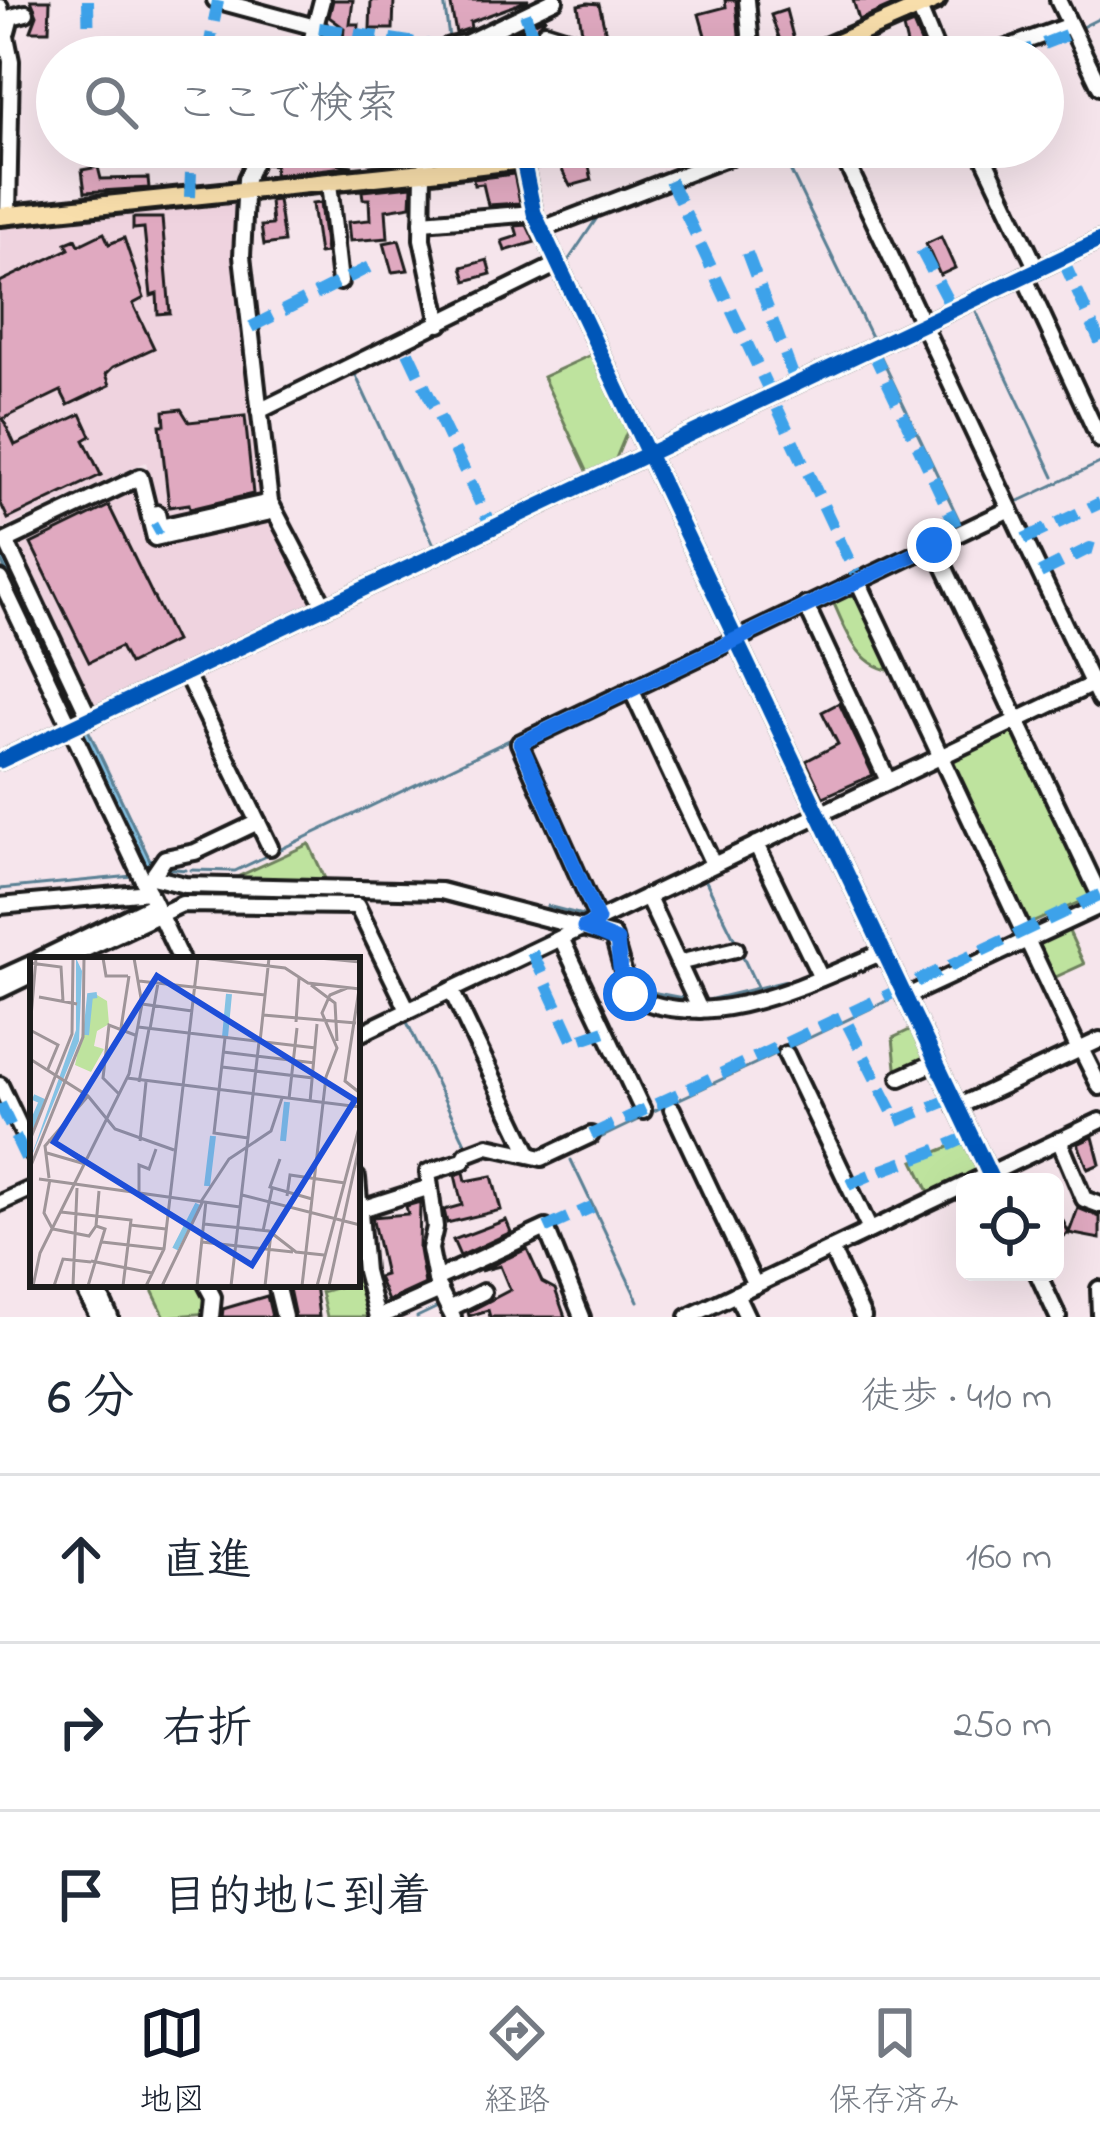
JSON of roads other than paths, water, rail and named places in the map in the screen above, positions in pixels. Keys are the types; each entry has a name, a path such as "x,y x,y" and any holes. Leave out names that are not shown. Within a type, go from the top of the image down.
{"main road":[{"path":"852,36 921,5"},
{"path":"4,216 457,168"}],"street":[{"path":"214,0 319,28"},
{"path":"316,36 322,0"},
{"path":"484,36 555,0"},
{"path":"747,0 750,36"},
{"path":"1064,3 1100,87"},
{"path":"921,5 932,36"},
{"path":"0,7 11,61 4,216"},
{"path":"6,34 11,17 26,13"},
{"path":"1040,36 1070,25"},
{"path":"545,32 558,36"},
{"path":"253,168 245,191 242,256 270,507 326,607"},
{"path":"425,168 422,222 440,323"},
{"path":"525,168 534,213 989,1173"},
{"path":"542,229 700,168"},
{"path":"360,1034 940,756 1097,688 849,168"},
{"path":"988,168 1100,440"},
{"path":"329,183 340,282"},
{"path":"422,222 534,213"},
{"path":"0,761 1100,240"},
{"path":"259,411 558,264"},
{"path":"180,957 5,542 6,533 113,485 145,465 160,527 270,507"},
{"path":"591,924 520,743 1010,509"},
{"path":"934,545 1100,896"},
{"path":"0,579 80,724"},
{"path":"858,580 1100,1087"},
{"path":"806,605 888,781"},
{"path":"186,674 270,847"},
{"path":"631,689 713,865"},
{"path":"66,957 151,894 165,858 195,852 258,822"},
{"path":"755,844 820,978"},
{"path":"0,906 151,894 185,885 441,891 591,924 617,941 621,977 630,994 700,1010 794,990 876,955 888,962"},
{"path":"43,957 151,894 182,904 357,906 408,1010"},
{"path":"647,896 700,1010"},
{"path":"905,998 1100,906"},
{"path":"561,938 643,1111"},
{"path":"678,963 736,950"},
{"path":"0,978 30,964"},
{"path":"0,989 30,975"},
{"path":"451,990 530,1155"},
{"path":"957,1107 1100,1040"},
{"path":"786,1054 870,1231"},
{"path":"900,1078 936,1062"},
{"path":"0,1085 30,1148"},
{"path":"672,1109 755,1285"},
{"path":"1000,1173 1100,1121"},
{"path":"483,1292 451,1313 438,1285 430,1249 435,1227 428,1172 464,1161 467,1154 488,1146 542,1158 591,1135"},
{"path":"1059,1140 1084,1199 1100,1204"},
{"path":"360,1210 427,1188"},
{"path":"0,1204 30,1189"},
{"path":"688,1317 956,1190"},
{"path":"360,1227 362,1260 378,1317 546,1228 582,1317"},
{"path":"831,1249 863,1317"},
{"path":"362,1260 380,1252"},
{"path":"1041,1281 1058,1317"},
{"path":"83,1287 98,1317"},
{"path":"96,1287 110,1317"},
{"path":"208,1287 213,1297 211,1317"},
{"path":"277,1287 284,1317"},
{"path":"1099,1289 1100,1311"},
{"path":"736,1294 747,1317"}],"water":[{"path":"0,545 152,864 146,866 0,559"}],"waterway":[{"path":"444,0 449,36"},
{"path":"1080,28 1100,18"},
{"path":"789,168 872,339"},
{"path":"566,264 599,215"},
{"path":"975,309 1054,477"},
{"path":"879,353 960,522"},
{"path":"356,376 435,547"},
{"path":"268,414 279,506"},
{"path":"1015,503 1100,463"},
{"path":"191,870 235,871 725,637"},
{"path":"164,868 186,870"},
{"path":"0,889 132,876"},
{"path":"704,877 737,944"},
{"path":"26,897 106,889"},
{"path":"169,902 182,895 277,899"},
{"path":"547,906 590,917"},
{"path":"607,926 623,935 628,964"},
{"path":"741,953 758,989"},
{"path":"704,1001 807,976"},
{"path":"632,979 641,990 688,999"},
{"path":"788,1048 895,997"},
{"path":"406,1020 467,1147"},
{"path":"654,1111 780,1052"},
{"path":"477,1158 489,1154 542,1166 642,1118"},
{"path":"571,1160 638,1301"},
{"path":"417,1317 440,1306"}]}
